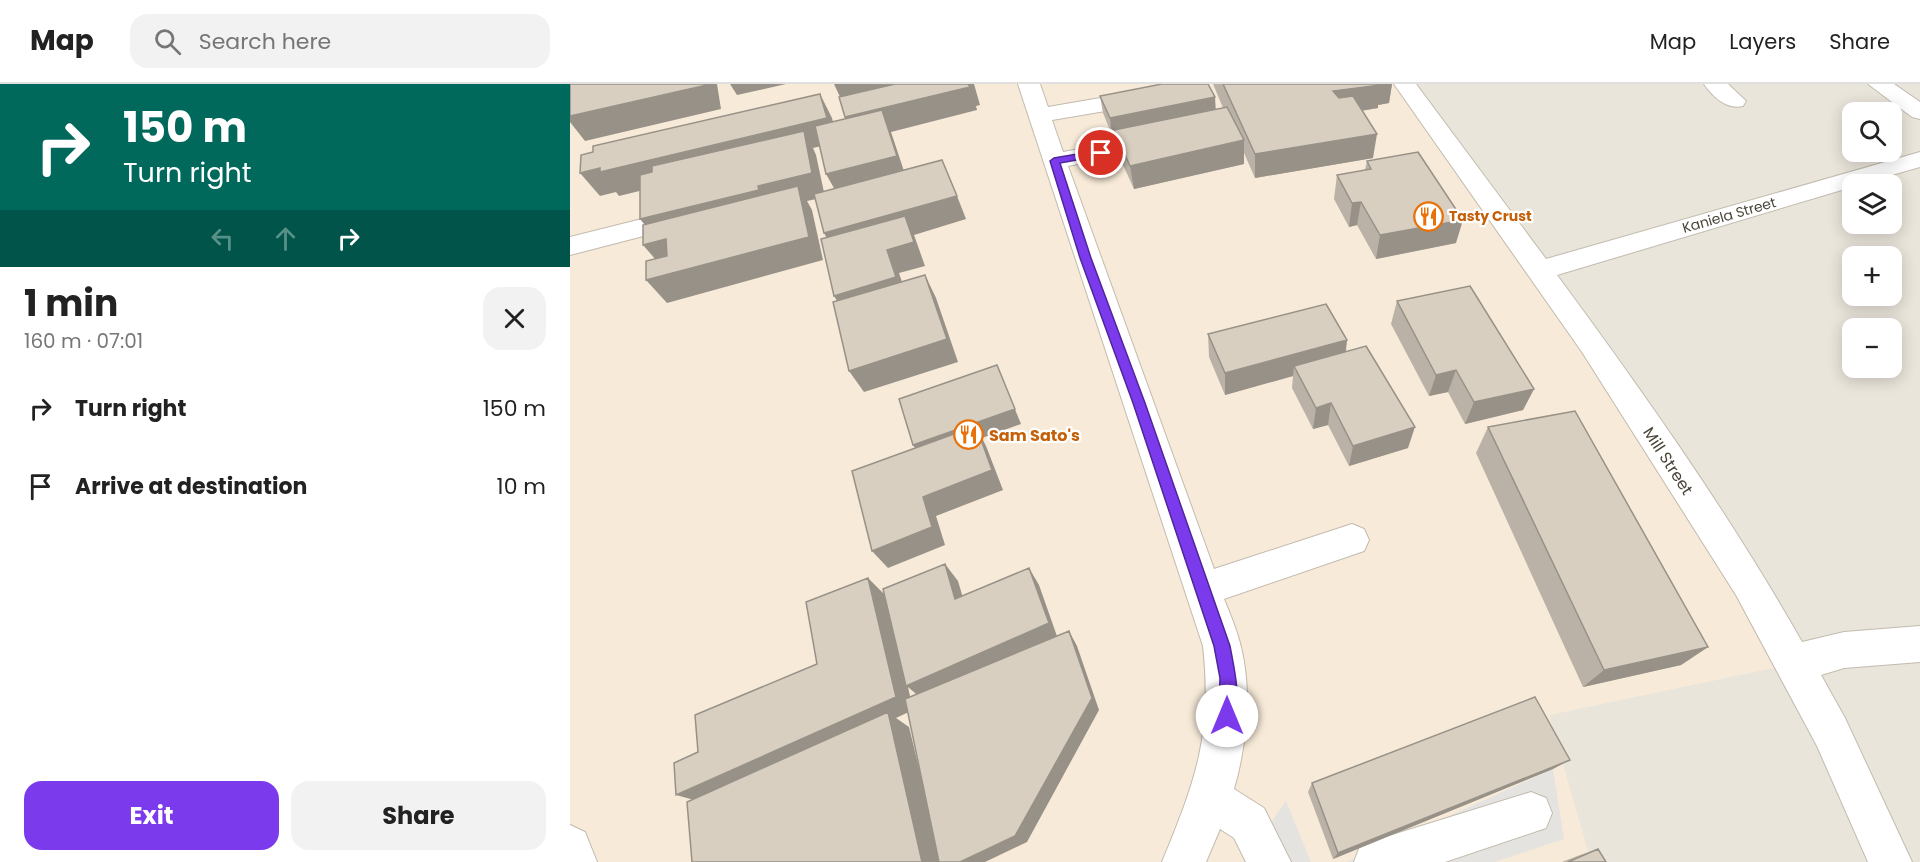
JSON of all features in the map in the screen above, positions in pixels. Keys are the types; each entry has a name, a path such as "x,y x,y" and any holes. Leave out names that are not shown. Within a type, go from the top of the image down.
{"street":[{"path":"1029,84 1086,258 1222,646 1228,678 1224,747 1197,835 1184,862"},
{"name":"Mill Street","path":"1405,84 1592,344 1742,573 1831,732 1890,862"},
{"path":"1715,84 1735,101"},
{"path":"1879,84 1920,112"},
{"path":"1039,115 1163,95"},
{"path":"1054,161 1181,138"},
{"name":"Kaniela Street","path":"1538,271 1920,159"},
{"path":"570,246 646,227"},
{"path":"1203,589 1352,540"},
{"path":"1792,664 1845,650 1920,644"},
{"path":"1209,798 1249,823 1269,862"},
{"path":"1376,862 1531,813"},
{"path":"570,847 575,862"}],"shaded area":[{"path":"570,84 1405,84 1792,664 1549,715 1591,862 570,862"},
{"path":"1405,84 1920,84 1920,862 1591,862 1548,715 1791,664"},
{"path":"1553,769 1564,839 1495,862 1347,862"},
{"path":"1286,801 1311,862 1243,862"}],"building":[{"path":"570,84 706,84 707,85 570,116"},
{"path":"895,84 968,84 970,87 845,117 839,97"},
{"path":"1162,84 1208,84 1215,97 1110,118 1100,96"},
{"path":"1223,84 1381,84 1333,91 1339,98 1353,96 1377,134 1255,154"},
{"path":"820,94 827,118 600,172 600,168 580,173 581,155 593,152 593,146"},
{"path":"1227,107 1244,140 1130,166 1114,130"},
{"path":"882,110 897,156 826,174 815,126"},
{"path":"804,131 812,173 758,186 759,190 640,219 640,175 652,172 652,166"},
{"path":"1418,152 1463,220 1380,235 1361,202 1352,203 1337,175 1371,169 1367,161"},
{"path":"942,160 957,196 824,233 814,194"},
{"path":"798,186 809,237 646,280 646,261 667,256 666,239 643,245 643,225"},
{"path":"905,216 914,242 887,250 896,277 834,296 821,239"},
{"path":"925,275 947,339 849,371 833,302"},
{"path":"1470,286 1534,389 1474,402 1456,370 1436,375 1397,301"},
{"path":"1326,304 1347,340 1225,373 1208,334"},
{"path":"1366,346 1415,427 1353,446 1331,403 1316,408 1294,366"},
{"path":"997,365 1015,409 913,445 899,399"},
{"path":"1575,411 1708,647 1604,670 1488,427"},
{"path":"976,426 992,470 923,497 932,527 872,551 852,471"},
{"path":"945,564 955,599 1029,568 1049,623 906,686 883,589"},
{"path":"868,578 896,697 676,795 674,763 698,752 695,715 817,664 806,602"},
{"path":"1069,631 1092,698 1015,836 960,862 939,862 905,699"},
{"path":"1535,697 1570,760 1338,853 1312,783"},
{"path":"888,712 922,862 692,862 687,802"},
{"path":"1598,849 1606,862 1568,862"}],"place":[{"name":"Tasty Crust","path":"1428,216"},
{"name":"Sam Sato's","path":"968,435"}],"route":[{"path":"1101,153 1054,161 1222,646 1228,678 1227,716"}]}
